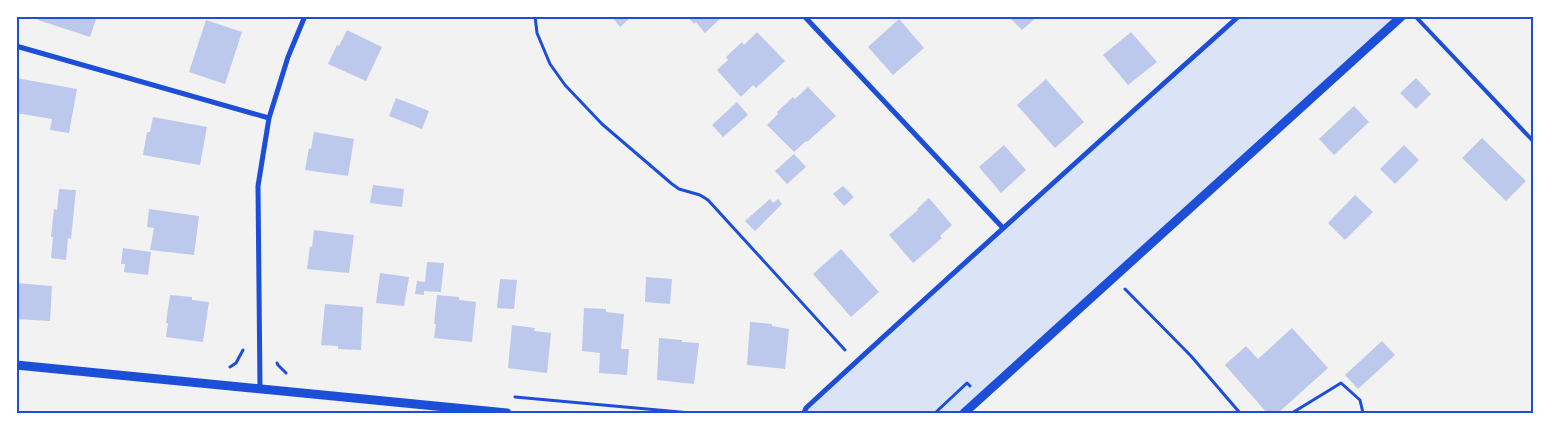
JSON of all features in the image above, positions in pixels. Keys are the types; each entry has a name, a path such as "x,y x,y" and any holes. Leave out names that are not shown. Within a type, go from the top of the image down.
{"street":[{"path":"260,388 258,186 269,118 288,57 305,16"},
{"path":"804,16 1003,228"},
{"path":"804,413 806,408 856,362 1239,16"},
{"path":"964,413 1402,16"},
{"path":"16,46 269,118"},
{"path":"16,365 507,413"}],"lane":[{"path":"1415,16 1534,142"}],"path":[{"path":"535,16 537,33 550,64 596,118 672,184 679,189 700,195 708,200 856,362"},
{"path":"1121,284 1190,356 1240,413"},
{"path":"1292,413 1341,383 1360,400 1363,413"}],"shaded area":[{"path":"1239,16 1402,16 964,413 804,413 806,408"}],"building":[{"path":"39,16 97,16 90,37 38,20"},
{"path":"611,16 632,16 620,27"},
{"path":"687,16 723,16 705,33 696,22 694,24"},
{"path":"1008,16 1038,16 1022,30"},
{"path":"899,19 924,48 893,75 868,47"},
{"path":"206,20 242,32 225,84 189,72"},
{"path":"347,30 382,47 366,81 328,64"},
{"path":"757,32 785,61 756,88 753,85 741,97 717,70 728,60 726,57 742,42 744,45"},
{"path":"1131,32 1157,62 1128,85 1103,55"},
{"path":"16,78 77,89 69,133 50,130 52,119 16,113"},
{"path":"1416,78 1431,94 1416,109 1400,93"},
{"path":"1046,79 1084,122 1055,148 1017,105"},
{"path":"808,87 836,116 794,152 767,125 778,114 777,112 793,97 795,99"},
{"path":"396,98 429,111 422,129 389,116"},
{"path":"737,102 748,115 723,137 712,125"},
{"path":"1354,106 1369,122 1334,155 1319,139"},
{"path":"153,117 207,127 200,165 143,155 147,132 150,132"},
{"path":"314,132 354,139 348,176 305,170"},
{"path":"1482,138 1526,181 1506,201 1462,158"},
{"path":"1004,145 1026,170 1001,193 979,167"},
{"path":"1404,145 1419,160 1395,184 1380,169"},
{"path":"794,154 806,167 787,184 775,171"},
{"path":"373,185 404,189 402,207 370,203"},
{"path":"843,186 854,197 844,206 833,194"},
{"path":"59,189 76,190 71,239 68,238 66,260 51,258 54,209 57,210"},
{"path":"1355,195 1373,212 1345,240 1328,223"},
{"path":"929,198 952,225 940,236 942,238 913,263 889,235"},
{"path":"770,199 773,203 778,199 782,204 755,231 745,221"},
{"path":"149,209 199,216 194,255 150,250 154,228 147,227"},
{"path":"314,230 354,235 349,273 307,269"},
{"path":"123,248 151,252 148,275 124,272 125,264 121,264"},
{"path":"841,249 879,292 851,317 813,274"},
{"path":"427,262 444,263 441,292 424,291 424,295 415,294 417,281 425,282"},
{"path":"380,273 409,277 404,306 376,303"},
{"path":"646,277 672,279 670,304 645,302"},
{"path":"500,279 517,280 514,309 497,308"},
{"path":"16,283 52,286 50,321 16,319"},
{"path":"170,295 192,297 192,300 209,302 203,342 166,337"},
{"path":"437,295 459,297 459,300 476,302 472,342 434,338"},
{"path":"325,304 363,307 361,350 338,349 338,346 321,345"},
{"path":"584,308 606,309 606,312 624,314 621,349 629,349 627,375 599,373 600,353 582,351"},
{"path":"750,322 772,324 772,326 789,329 785,369 747,365"},
{"path":"512,325 535,328 534,331 551,333 547,373 508,368"},
{"path":"1292,328 1328,368 1278,413 1267,413 1225,365 1246,346 1258,359"},
{"path":"659,338 699,343 694,384 657,380"},
{"path":"1382,341 1395,355 1358,389 1345,375"}]}
